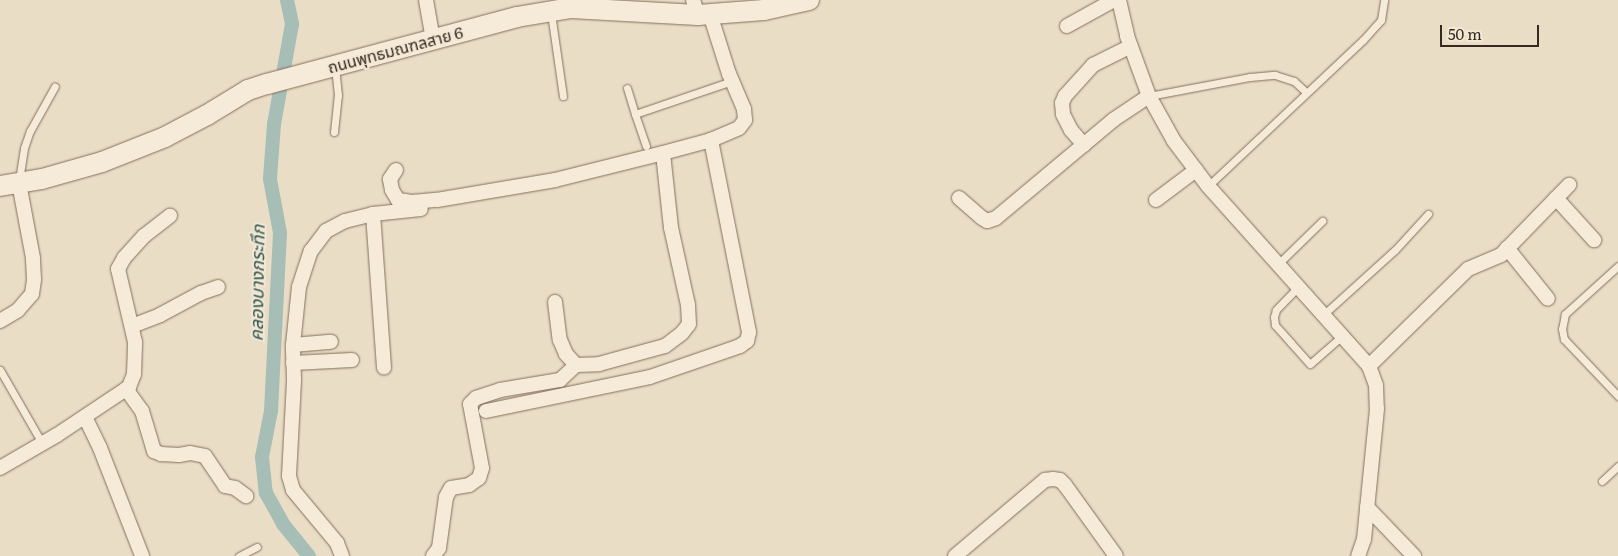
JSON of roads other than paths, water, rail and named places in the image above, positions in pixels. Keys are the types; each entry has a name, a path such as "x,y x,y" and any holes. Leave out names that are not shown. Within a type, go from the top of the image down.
{"main road":[{"name":"ถนนพุทธมณฑลสาย 6","path":"10,184 47,178 102,162 166,136 207,115 248,90 481,26 586,4 700,10 739,6 764,10 809,0"}],"street":[{"path":"426,0 433,39"},
{"path":"1067,26 1114,0"},
{"path":"1119,0 1131,46 1149,96 1174,141 1208,186 1369,366 1376,385 1377,409 1364,539 1358,556"},
{"path":"396,170 390,180 392,190 398,200 412,202 437,200 555,180 711,140 739,128 745,120 744,109 700,10"},
{"path":"1084,145 1071,130 1063,114 1062,104 1065,96 1093,65 1131,46"},
{"path":"959,198 982,218 988,221 996,218 1113,120 1149,96"},
{"path":"486,411 650,378 740,346 747,341 749,332 711,140"},
{"path":"433,556 439,548 446,497 451,488 469,485 479,478 482,468 470,404 476,398 500,390 560,380 576,365 599,364 666,346 682,333 689,324 688,305 671,228 663,153"},
{"path":"1156,200 1196,170"},
{"path":"0,321 18,310 32,294 34,279 33,258 10,184"},
{"path":"1369,366 1468,269 1476,264 1495,259 1569,185"},
{"path":"1556,198 1594,240"},
{"path":"342,556 337,543 293,490 289,476 294,363 293,344 299,287 311,251 326,231 345,221 373,214 422,208 437,200"},
{"path":"373,214 384,368"},
{"path":"0,468 85,417 126,389 132,381 136,358 132,326 118,269 124,258 144,236 170,216"},
{"path":"1507,248 1548,299"},
{"path":"132,326 160,315 218,287"},
{"path":"555,302 560,340 566,354 576,365"},
{"path":"293,344 331,342"},
{"path":"294,363 352,360"},
{"path":"126,389 142,410 154,451 161,454 179,455 190,453 205,456 225,486 236,488 246,496"},
{"path":"85,417 100,448 142,556"},
{"path":"955,556 1045,480 1053,479 1060,480 1065,485 1116,556"},
{"path":"1367,507 1414,556"}],"lane":[{"path":"1208,186 1381,20 1384,0"},
{"path":"551,10 563,96"},
{"path":"334,132 338,95 335,65"},
{"path":"1149,96 1250,76 1275,75 1294,81 1306,92"},
{"path":"635,114 732,81"},
{"path":"10,184 30,132 55,86"},
{"path":"627,88 646,146"},
{"path":"1323,315 1395,250 1428,214"},
{"path":"1278,264 1322,221"},
{"path":"1618,266 1565,314 1562,329 1564,339 1618,396"},
{"path":"1298,287 1276,310 1274,317 1275,325 1310,364 1342,336"},
{"path":"0,370 42,444"},
{"path":"1602,481 1618,466"},
{"path":"239,556 257,547"}],"waterway":[{"name":"คลองบางกระทึก","path":"287,0 292,24 274,124 270,179 280,233 271,411 262,457 266,493 283,524 309,556"}]}
